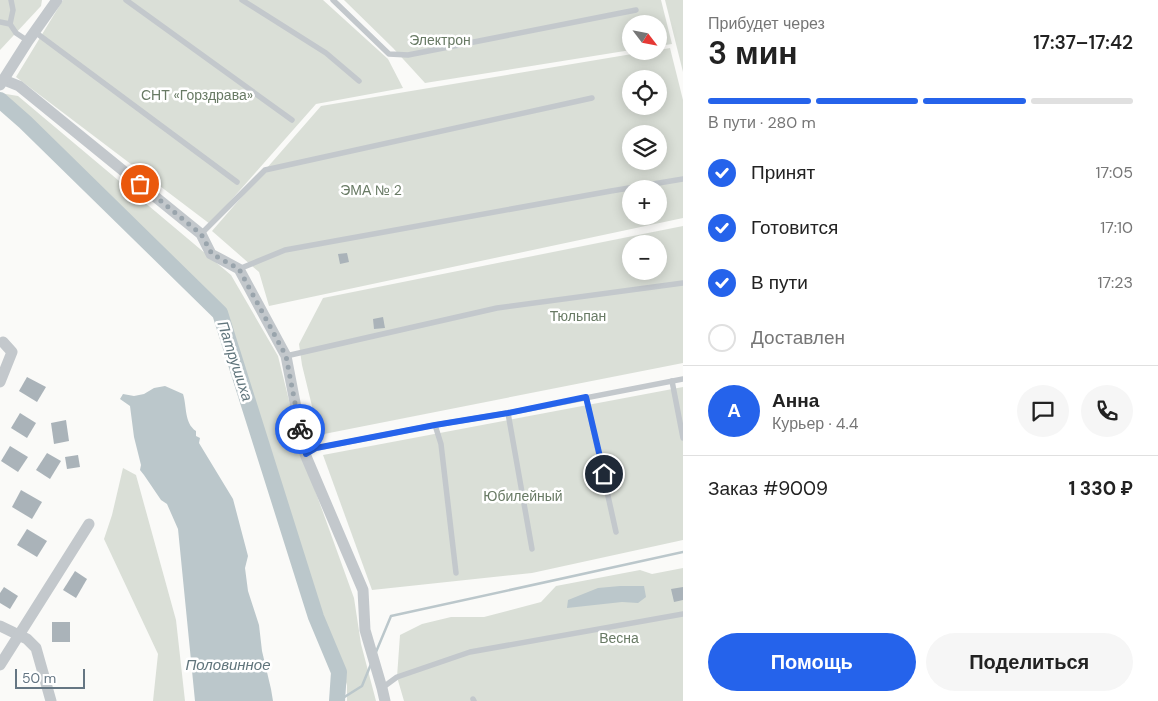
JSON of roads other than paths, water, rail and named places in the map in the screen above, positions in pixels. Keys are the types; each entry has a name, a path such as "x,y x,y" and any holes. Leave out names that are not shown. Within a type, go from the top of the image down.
{"street":[{"path":"59,0 31,37 1,84 19,86 201,234 212,254 239,269 286,356 306,454 363,590 365,630 385,701"},
{"path":"0,382 12,352 3,342"},
{"path":"0,665 89,524"},
{"path":"0,626 27,639 36,648 51,701"}],"lane":[{"path":"10,24 13,10 11,0"},
{"path":"126,0 292,120"},
{"path":"242,0 326,54 359,81"},
{"path":"333,0 389,54 408,55 636,10"},
{"path":"0,22 10,24 16,33 31,37 237,182"},
{"path":"201,234 265,170 592,98"},
{"path":"239,269 285,250 683,179"},
{"path":"286,356 497,308 683,283"},
{"path":"306,454 316,448 683,379"},
{"path":"672,381 683,438"},
{"path":"586,397 616,532"},
{"path":"508,413 532,549"},
{"path":"435,425 441,444 456,573"},
{"path":"382,688 397,677 470,652 683,614"}],"water":[{"name":"Половинное","path":"165,386 183,394 189,424 196,431 196,436 200,438 199,443 233,499 248,556 245,568 248,591 259,625 262,651 273,701 195,701 178,529 167,504 161,500 140,470 141,465 134,437 130,406 120,399 123,394 134,396"},
{"path":"644,586 646,597 638,603 622,602 567,608 568,600 598,588"}],"waterway":[{"name":"Патрушиха","path":"0,100 25,122 220,313 316,617 339,672 337,701"},
{"path":"376,652 391,616 683,552"},
{"path":"338,701 362,686 371,664"}],"park label":[{"name":"Электрон","path":"440,40"},
{"name":"СНТ «Горздрава»","path":"197,95"},
{"name":"ЭМА № 2","path":"371,190"},
{"name":"Тюльпан","path":"578,316"},
{"name":"Юбилейный","path":"523,496"},
{"name":"Весна","path":"619,638"}]}
